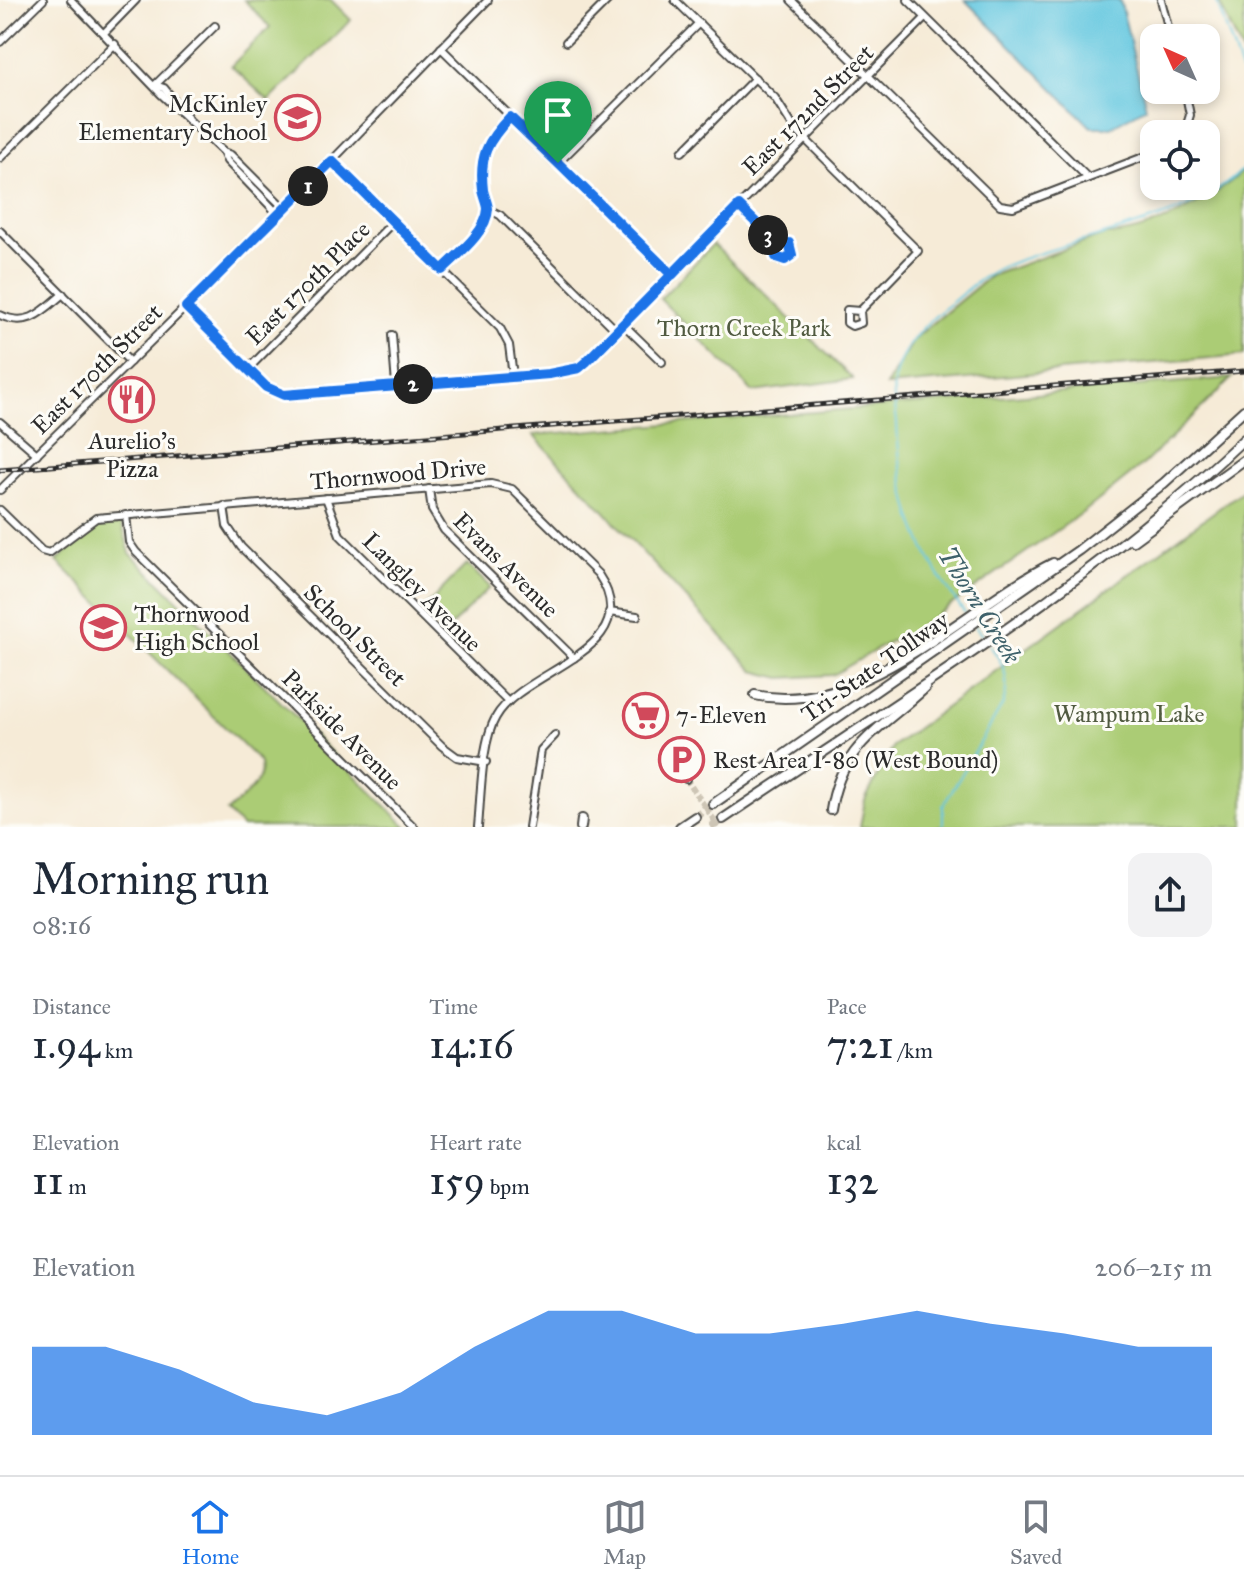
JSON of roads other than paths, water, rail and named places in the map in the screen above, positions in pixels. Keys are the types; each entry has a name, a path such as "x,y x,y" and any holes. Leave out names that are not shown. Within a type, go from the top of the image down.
{"highway":[{"path":"755,695 785,699 826,691 885,669 943,639 1028,576 1079,550 1164,483 1244,410"},
{"name":"Tri-State Tollway","path":"723,819 1091,567 1180,497 1244,439"},
{"path":"1091,567 1162,523 1244,460"},
{"name":"Tri-State Tollway","path":"713,804 943,639"},
{"path":"831,810 840,771 851,754 946,668"},
{"path":"680,827 695,817"}],"street":[{"path":"0,42 43,0"},
{"path":"71,0 155,85 164,88 279,215"},
{"path":"104,33 136,0"},
{"name":"East 170th Street","path":"0,490 285,209 488,0"},
{"path":"566,42 608,0"},
{"path":"675,0 755,78 805,139 918,251 860,311"},
{"path":"791,0 992,199 1006,207 1140,158"},
{"path":"908,0 1088,178"},
{"path":"1161,0 1167,24"},
{"name":"East 172nd Street","path":"513,376 567,371 583,365 925,18"},
{"path":"558,163 699,23"},
{"path":"155,85 215,26"},
{"path":"0,158 115,44"},
{"path":"441,48 672,275"},
{"path":"682,152 755,78"},
{"path":"442,270 474,236 488,209 482,154 489,140 510,117"},
{"path":"223,152 231,155 285,209"},
{"path":"186,307 270,390 284,395 513,376 504,333 332,161"},
{"path":"739,206 777,243"},
{"path":"488,209 500,215 617,331"},
{"name":"East 170th Place","path":"248,369 393,222"},
{"path":"0,231 130,362"},
{"path":"0,315 23,322 36,318 63,294"},
{"path":"623,324 662,362"},
{"path":"392,335 396,385"},
{"path":"0,422 37,454"},
{"name":"Thornwood Drive","path":"126,515 491,484 512,489 598,574 606,590 609,612"},
{"name":"Evans Avenue","path":"429,489 432,510 444,530 574,658"},
{"name":"Langley Avenue","path":"326,498 340,535 508,702"},
{"name":"School Street","path":"224,506 227,526 241,547 442,746 457,757 486,762"},
{"path":"0,510 42,551 49,553 91,519 126,515"},
{"name":"Parkside Avenue","path":"126,515 129,542 136,552 414,827"},
{"path":"478,827 491,726 508,702 574,658 600,636 609,612 637,616"},
{"path":"529,827 541,750 555,735"},
{"path":"672,758 686,779"}],"water":[{"path":"965,0 1120,0 1140,82 1140,104 1146,107 1111,127 1091,127"}],"waterway":[{"name":"Thorn Creek","path":"1216,0 1244,79"},
{"name":"Thorn Creek","path":"965,613 935,569 907,501 893,391 906,349 936,315 996,270 1163,216 1194,203 1244,168"},
{"name":"Thorn Creek","path":"974,625 985,639"},
{"name":"Thorn Creek","path":"943,827 943,806 1003,704 1005,672 989,644"}],"tunnel":[{"path":"686,779 719,827"},
{"path":"695,817 713,804"},
{"path":"711,827 723,819"}],"railway":[{"path":"0,470 1244,371"}],"place":[{"name":"McKinley Elementary School","path":"298,118"},
{"name":"Aurelio's Pizza","path":"132,399"},
{"name":"Thornwood High School","path":"103,628"},
{"name":"7-Eleven","path":"645,715"},
{"name":"Rest Area I-80 (West Bound)","path":"682,760"}],"park label":[{"name":"Thorn Creek Park","path":"744,328"},
{"name":"Wampum Lake","path":"1129,714"}]}
